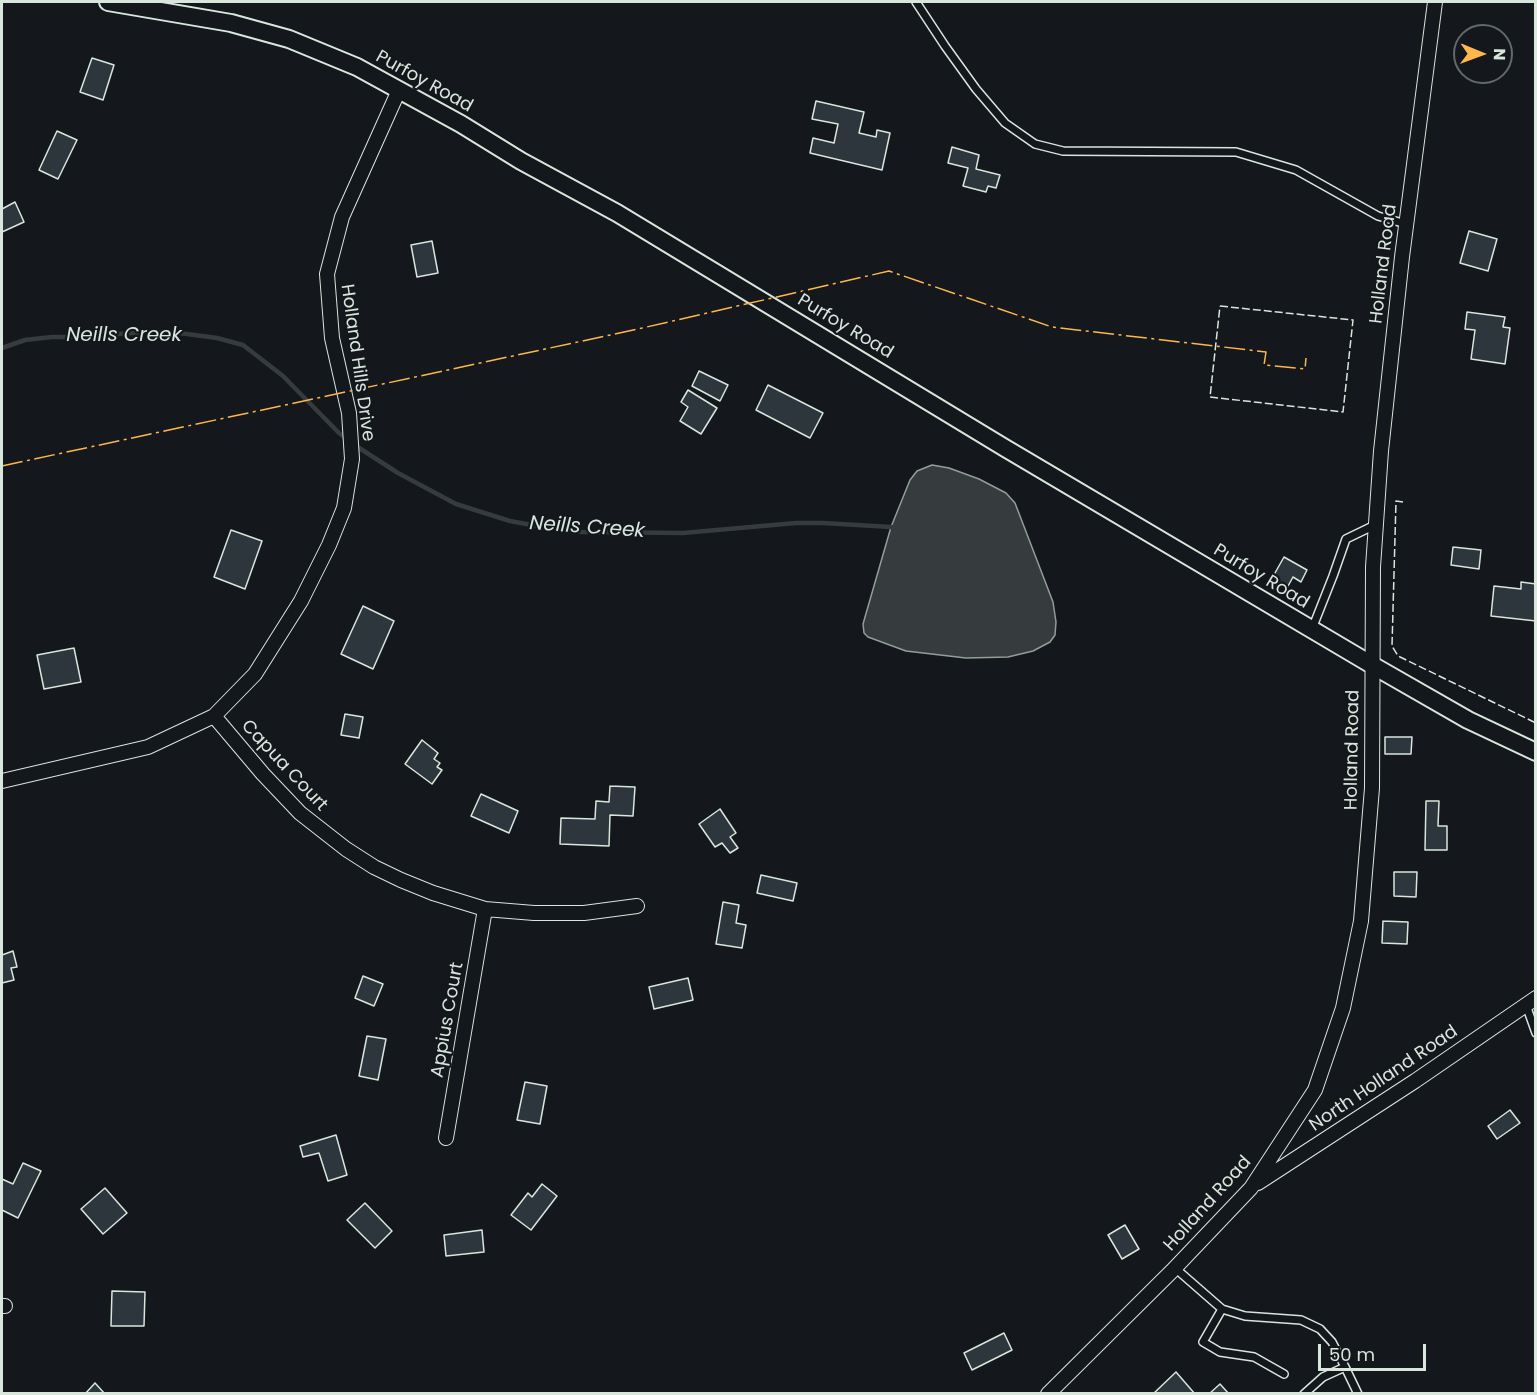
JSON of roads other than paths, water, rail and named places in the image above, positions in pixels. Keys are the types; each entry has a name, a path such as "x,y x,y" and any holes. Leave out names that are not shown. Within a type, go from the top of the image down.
{"street":[{"name":"Purfoy Road","path":"108,2 231,23 289,39 357,67 617,213 1005,448 1372,665 1468,720 1536,752"},
{"name":"Holland Road","path":"1048,1394 1175,1268 1251,1188 1315,1090 1343,1008 1362,921 1372,788 1373,567 1381,451 1406,224 1435,2"},
{"name":"Holland Hills Drive","path":"2,781 148,747 214,716 255,674 296,609 329,545 344,508 352,459 349,413 332,339 327,274 342,217 399,90"},
{"name":"Capua Court","path":"214,716 263,774 300,813 346,849 374,867 433,893 485,909 534,913 584,913 637,906"},
{"name":"Appius Court","path":"446,1138 485,909"},
{"name":"North Holland Road","path":"1251,1188 1415,1082 1531,1002"}],"lane":[{"path":"916,2 976,89 1005,123 1035,144 1063,151 1236,152 1296,170 1378,216 1406,224"},
{"path":"1312,629 1346,539 1375,525"},
{"path":"1531,1002 1536,1033"},
{"path":"1175,1268 1222,1309 1245,1316 1300,1320 1320,1329 1332,1342 1358,1394"},
{"path":"1222,1309 1203,1342 1220,1352 1254,1357 1284,1374"},
{"path":"1304,1394 1323,1377 1344,1367"}],"waterway":[{"name":"Neills Creek","path":"2,348 25,340 52,337 147,332 172,332 217,338 243,345 283,376 347,439"},
{"name":"Neills Creek","path":"353,444 398,473 456,504 510,521 548,528 582,532 683,533 796,523 894,528"}]}
